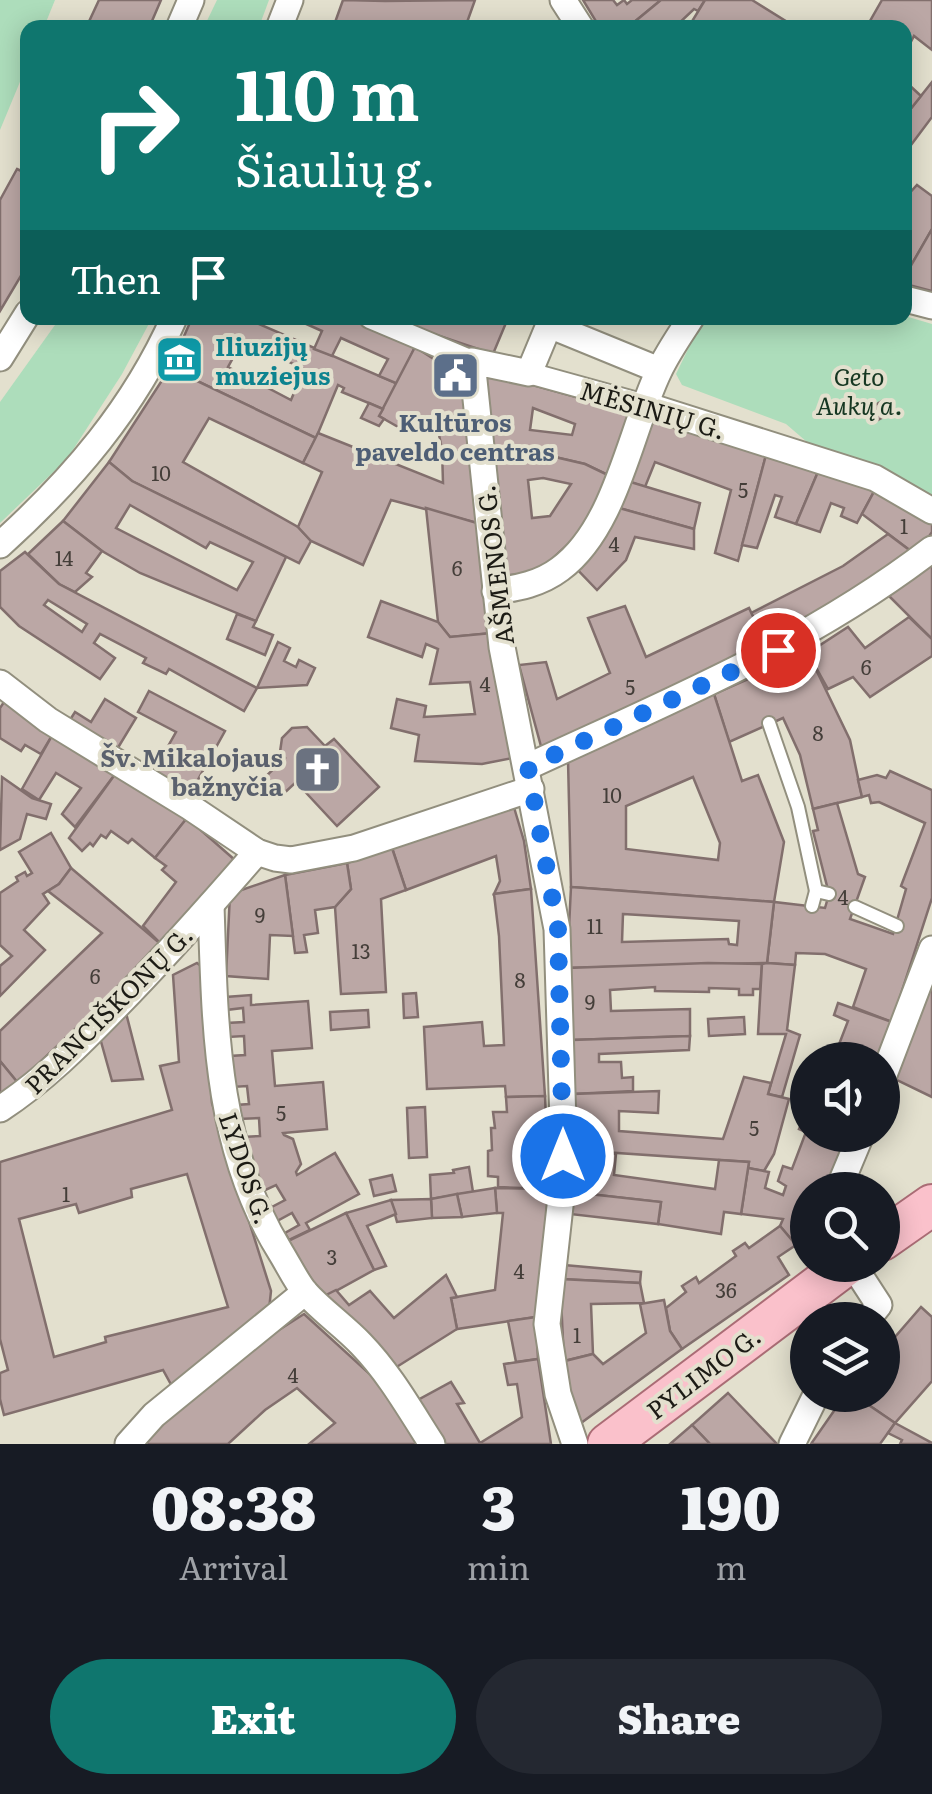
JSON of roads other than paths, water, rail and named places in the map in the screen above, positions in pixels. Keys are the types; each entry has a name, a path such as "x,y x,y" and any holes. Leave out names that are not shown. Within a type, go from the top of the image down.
{"main road":[{"path":"900,1227 932,1205"},
{"name":"PYLIMO G.","path":"608,1444 823,1282"}],"street":[{"path":"0,358 21,325"},
{"path":"0,546 96,447 130,402 170,325"},
{"name":"MĖSINIŲ G.","path":"387,325 472,361 645,405 875,478 932,511"},
{"path":"529,373 549,325 660,370"},
{"path":"495,591 545,579 578,552 608,504 660,370 687,325"},
{"name":"AŠMENOS G.","path":"472,361 502,647 558,929 564,1124 562,1188 547,1324 558,1394 575,1444"},
{"path":"0,684 48,720 257,852 291,860 354,848 530,778 748,672 832,620 932,549"},
{"path":"212,905 257,852"},
{"name":"PRANCIŠKONŲ G.","path":"0,1109 73,1050 212,905"},
{"name":"LYDOS G.","path":"212,905 215,1039 232,1137 243,1174 269,1234 305,1292 360,1343 392,1380 432,1444"},
{"path":"895,1042 928,943"},
{"path":"858,1282 876,1302"},
{"path":"128,1444 154,1416 305,1292"},
{"path":"792,1444 808,1412"}],"lane":[{"path":"769,723 822,893 812,906"},
{"path":"855,907 896,926"}],"place":[{"name":"Iliuzijų muziejus","path":"180,359"},
{"name":"Kultūros paveldo centras","path":"455,375"},
{"name":"Šv. Mikalojaus bažnyčia","path":"318,770"}],"park label":[{"name":"Geto Aukų a.","path":"859,390"}]}
